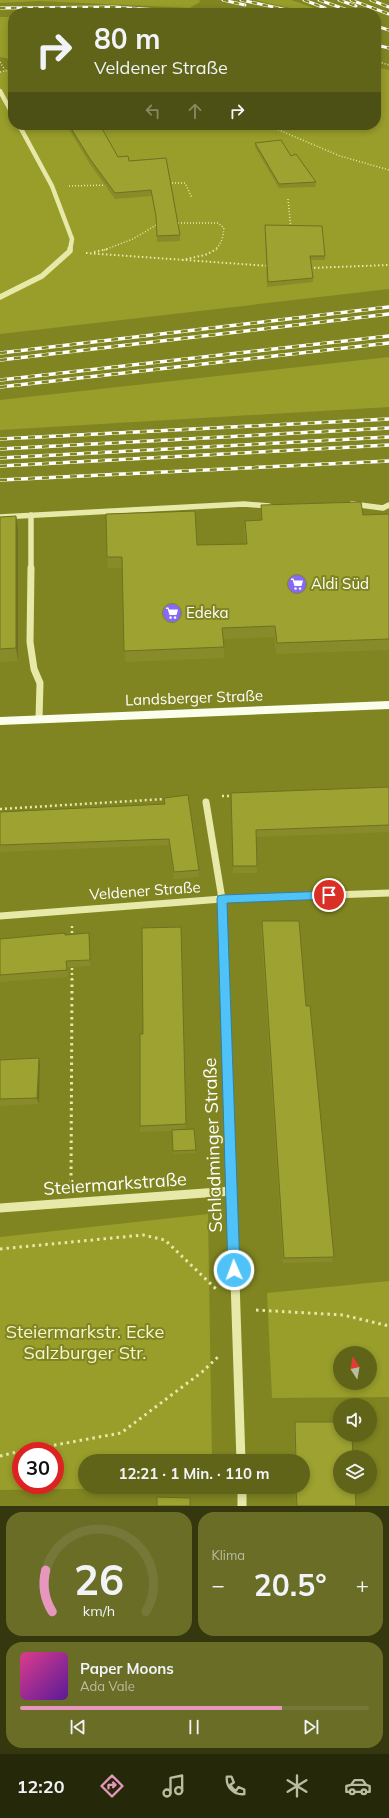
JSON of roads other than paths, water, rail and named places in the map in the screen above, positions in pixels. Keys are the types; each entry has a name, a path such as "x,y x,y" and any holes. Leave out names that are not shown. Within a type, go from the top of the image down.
{"main road":[{"name":"Landsberger Straße","path":"0,721 389,705"}],"street":[{"path":"0,91 8,105"},
{"path":"0,297 42,276 70,251 72,239 52,186 22,130"},
{"path":"0,517 244,504 273,506"},
{"path":"347,504 383,508 389,505"},
{"path":"31,515 30,642 34,669 40,683 39,719"},
{"name":"Schladminger Straße","path":"206,802 222,899 241,1454"},
{"name":"Veldener Straße","path":"0,916 222,899 389,893"},
{"name":"Steiermarkstraße","path":"0,1208 232,1191"},
{"path":"242,1494 242,1506"}],"railway":[{"path":"223,0 245,5"},
{"path":"241,0 278,8"},
{"path":"304,0 325,8"},
{"path":"319,0 342,8"},
{"path":"339,0 356,6"},
{"path":"351,0 373,8"},
{"path":"371,0 389,7"},
{"path":"0,8 129,8"},
{"path":"381,11 389,14"},
{"path":"381,28 389,30"},
{"path":"381,46 389,48"},
{"path":"0,353 389,307"},
{"path":"0,360 389,314"},
{"path":"0,380 389,336"},
{"path":"0,387 389,343"},
{"path":"0,439 389,419"},
{"path":"0,449 389,428"},
{"path":"0,458 389,437"},
{"path":"0,466 389,445"},
{"path":"0,480 389,461"}],"place":[{"name":"Aldi Süd","path":"297,584"},
{"name":"Edeka","path":"172,613"}],"park label":[{"name":"Steiermarkstr. Ecke Salzburger Str.","path":"85,1342"}]}
